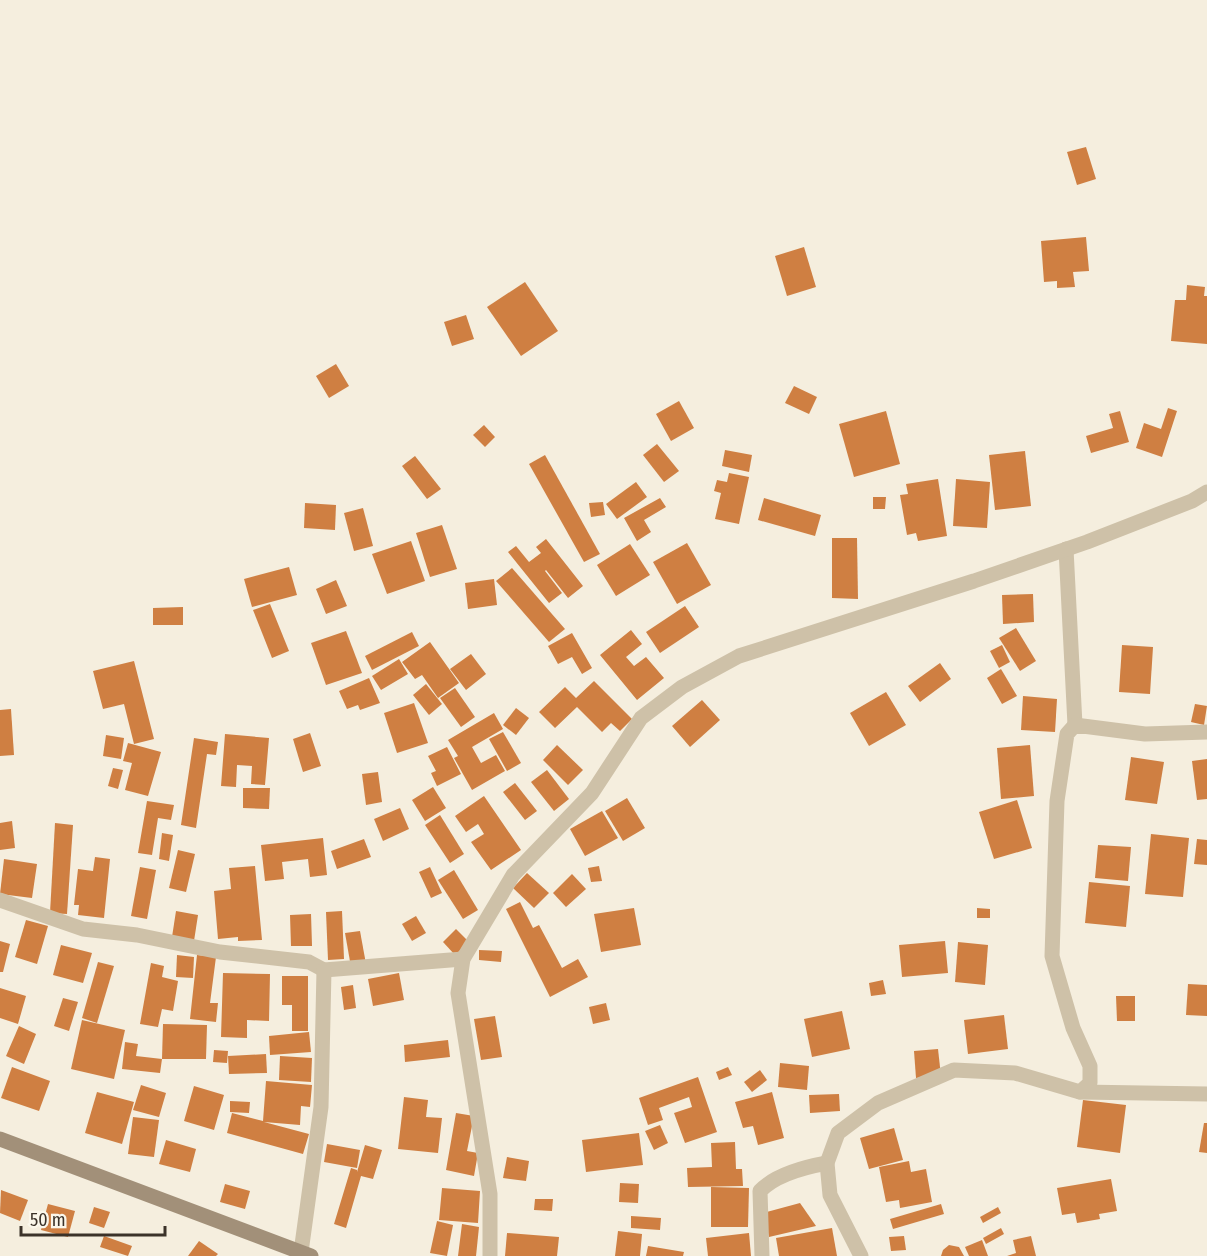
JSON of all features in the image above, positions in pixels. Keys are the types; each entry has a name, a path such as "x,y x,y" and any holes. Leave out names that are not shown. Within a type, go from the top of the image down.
{"main road":[{"path":"0,1139 306,1254"}],"street":[{"path":"490,1256 490,1194 458,993 463,959 513,876 592,793 640,718 682,687 739,656 974,581 1066,549 1192,501 1207,492"},
{"path":"1066,549 1075,725 1067,734 1057,801 1052,956 1073,1028 1090,1066 1090,1083 1080,1092"},
{"path":"1075,725 1145,734 1207,732"},
{"path":"0,900 83,930 137,935 220,952 309,962 324,970 463,959"},
{"path":"306,1254 321,1107 324,970"},
{"path":"861,1256 830,1195 827,1163 838,1133 878,1103 954,1070 1015,1073 1080,1092 1207,1094"},
{"path":"762,1256 760,1191 804,1167 827,1163"}],"building":[{"path":"1086,147 1096,179 1077,185 1067,152"},
{"path":"1086,237 1089,271 1073,272 1075,287 1057,288 1057,281 1044,282 1041,241"},
{"path":"804,247 816,287 787,296 775,256"},
{"path":"525,282 558,331 521,356 487,307"},
{"path":"1187,285 1205,287 1207,344 1171,341 1175,300 1186,300"},
{"path":"466,315 474,339 452,346 444,322"},
{"path":"336,364 349,386 329,398 316,376"},
{"path":"794,386 817,397 809,414 785,403"},
{"path":"679,401 694,428 671,441 656,414"},
{"path":"1168,408 1177,411 1162,457 1136,448 1144,423 1161,429"},
{"path":"886,411 900,464 854,477 839,424"},
{"path":"1120,411 1129,442 1091,453 1086,436 1113,428 1109,414"},
{"path":"484,425 495,437 485,447 473,435"},
{"path":"657,444 679,471 664,482 643,455"},
{"path":"725,450 752,455 749,472 722,466"},
{"path":"1025,451 1031,506 995,510 989,455"},
{"path":"545,455 600,554 584,562 529,464"},
{"path":"415,456 441,489 427,499 402,466"},
{"path":"729,473 749,477 739,524 715,519 721,493 714,491 717,480 727,482"},
{"path":"938,479 947,536 918,541 916,533 907,535 900,495 908,494 906,484"},
{"path":"956,479 990,482 987,528 953,526"},
{"path":"636,482 647,497 617,519 606,504"},
{"path":"873,497 886,497 885,509 873,509"},
{"path":"660,498 666,507 644,520 651,532 637,541 624,518"},
{"path":"764,498 821,515 815,536 758,520"},
{"path":"603,502 605,515 591,517 589,503"},
{"path":"305,503 336,505 335,530 304,528"},
{"path":"363,508 373,546 354,551 344,513"},
{"path":"442,525 457,569 430,577 416,533"},
{"path":"832,538 857,538 858,599 832,598"},
{"path":"546,539 583,586 568,598 546,570 562,593 549,603 508,552 516,546 529,562 541,553 536,547"},
{"path":"411,541 425,581 387,594 372,554"},
{"path":"687,543 711,585 677,604 653,562"},
{"path":"630,544 650,575 616,596 597,565"},
{"path":"289,567 297,595 252,607 244,579"},
{"path":"512,568 565,629 549,642 496,581"},
{"path":"494,579 497,605 468,609 465,583"},
{"path":"336,580 347,606 326,614 316,589"},
{"path":"1033,594 1034,622 1003,624 1002,595"},
{"path":"270,604 289,651 272,658 253,610"},
{"path":"685,606 699,627 660,653 646,632"},
{"path":"183,607 183,625 153,625 153,608"},
{"path":"1016,628 1036,661 1020,671 999,638"},
{"path":"631,630 642,644 626,657 634,666 646,657 664,678 637,700 600,655"},
{"path":"346,631 362,673 326,685 311,643"},
{"path":"412,632 419,646 372,670 365,656"},
{"path":"572,633 592,668 582,674 572,657 558,664 548,646"},
{"path":"430,642 459,683 438,698 422,675 415,679 402,662"},
{"path":"1002,645 1010,662 999,668 990,651"},
{"path":"1122,645 1153,647 1150,694 1119,692"},
{"path":"471,654 486,674 466,690 450,669"},
{"path":"399,659 408,674 381,690 372,676"},
{"path":"134,661 154,739 134,744 124,704 103,709 93,671"},
{"path":"940,663 951,679 920,702 908,686"},
{"path":"1001,669 1017,696 1002,704 987,678"},
{"path":"369,678 380,703 360,710 358,705 347,709 339,691"},
{"path":"594,681 632,719 620,731 611,723 602,732 577,707 555,728 539,712 565,687 576,698"},
{"path":"426,684 442,704 429,715 413,695"},
{"path":"455,688 475,717 461,727 440,698"},
{"path":"886,692 906,725 869,746 850,713"},
{"path":"1023,696 1057,699 1055,732 1021,730"},
{"path":"702,700 720,720 690,747 672,726"},
{"path":"414,703 428,743 397,753 384,713"},
{"path":"1195,704 1207,706 1204,725 1191,722"},
{"path":"516,708 529,718 516,735 503,725"},
{"path":"11,709 14,755 0,756 0,710"},
{"path":"494,713 503,729 472,747 481,763 496,755 505,771 472,790 454,758 458,756 448,740"},
{"path":"503,732 521,763 507,771 489,739"},
{"path":"310,733 321,766 303,772 293,739"},
{"path":"225,734 269,738 265,785 251,784 252,766 237,765 236,787 221,786"},
{"path":"106,735 124,738 121,759 103,756"},
{"path":"194,738 218,742 216,755 207,754 196,828 181,825"},
{"path":"128,743 161,752 148,796 125,790 132,763 123,761"},
{"path":"557,745 583,770 568,785 543,760"},
{"path":"1030,745 1034,796 1001,799 997,748"},
{"path":"447,747 461,774 437,786 431,773 436,771 428,756"},
{"path":"1131,757 1164,762 1157,804 1125,800"},
{"path":"1207,759 1207,799 1197,800 1192,761"},
{"path":"113,768 123,770 118,789 108,786"},
{"path":"547,770 569,799 554,811 531,782"},
{"path":"378,772 382,802 366,805 362,774"},
{"path":"515,783 537,811 525,820 503,792"},
{"path":"433,787 446,808 425,821 412,800"},
{"path":"243,788 270,788 269,809 243,808"},
{"path":"484,796 521,850 491,870 471,842 484,834 478,824 466,832 455,816"},
{"path":"627,798 645,828 623,841 605,811"},
{"path":"1017,800 1032,848 994,859 979,812"},
{"path":"147,801 174,805 171,820 158,818 152,855 138,853"},
{"path":"400,808 409,829 383,841 374,819"},
{"path":"602,811 618,838 585,856 570,829"},
{"path":"440,815 464,854 450,863 425,825"},
{"path":"12,821 15,848 0,850 0,823"},
{"path":"55,823 73,825 67,914 50,913"},
{"path":"162,833 173,835 169,861 159,859"},
{"path":"1151,834 1189,838 1183,897 1145,894"},
{"path":"323,838 327,875 310,877 308,859 282,862 284,879 265,881 261,845"},
{"path":"364,839 371,857 337,869 331,851"},
{"path":"1197,839 1207,840 1207,865 1194,864"},
{"path":"1098,845 1131,847 1128,881 1095,878"},
{"path":"178,850 195,854 186,892 169,888"},
{"path":"95,857 110,859 104,918 78,915 79,905 74,905 78,869 93,871"},
{"path":"4,859 37,864 32,898 0,894"},
{"path":"255,866 262,940 238,941 238,937 218,939 214,891 231,889 229,868"},
{"path":"599,866 602,881 591,882 588,868"},
{"path":"140,867 156,870 147,919 131,916"},
{"path":"430,867 442,893 431,898 419,872"},
{"path":"454,870 478,910 463,919 438,880"},
{"path":"527,873 549,893 534,908 513,888"},
{"path":"572,874 586,889 566,907 553,893"},
{"path":"1089,882 1130,886 1126,927 1085,923"},
{"path":"520,902 533,928 539,925 562,968 578,959 588,977 550,997 506,909"},
{"path":"634,908 641,945 601,952 594,914"},
{"path":"977,908 990,909 990,918 977,918"},
{"path":"176,911 198,915 194,941 172,937"},
{"path":"342,911 344,959 328,960 326,912"},
{"path":"311,914 312,946 291,946 290,915"},
{"path":"416,916 426,933 412,941 402,924"},
{"path":"26,920 48,926 37,964 15,957"},
{"path":"456,929 469,942 455,955 443,942"},
{"path":"360,931 366,964 351,967 345,933"},
{"path":"0,941 10,944 3,972 0,972"},
{"path":"945,941 948,973 902,977 899,945"},
{"path":"958,942 988,945 985,985 955,982"},
{"path":"61,945 92,953 83,983 53,975"},
{"path":"479,950 502,951 501,962 479,960"},
{"path":"177,955 194,957 193,978 176,977"},
{"path":"197,955 216,957 210,1003 218,1003 216,1022 190,1019"},
{"path":"98,962 114,966 97,1023 82,1018"},
{"path":"151,963 164,966 162,977 178,981 173,1011 162,1009 158,1027 140,1024"},
{"path":"223,973 270,974 269,1021 247,1020 247,1038 221,1037"},
{"path":"399,973 404,1000 373,1006 368,979"},
{"path":"282,976 308,976 308,1031 292,1031 292,1005 282,1005"},
{"path":"883,980 886,994 871,996 869,983"},
{"path":"1188,984 1207,985 1207,1016 1186,1015"},
{"path":"353,985 356,1008 344,1010 341,987"},
{"path":"0,988 26,996 18,1024 0,1018"},
{"path":"1116,996 1135,996 1135,1021 1117,1021"},
{"path":"63,998 78,1002 69,1031 54,1026"},
{"path":"606,1003 610,1020 593,1024 589,1007"},
{"path":"842,1011 850,1049 812,1057 804,1019"},
{"path":"1004,1015 1008,1049 968,1054 964,1020"},
{"path":"495,1016 502,1057 481,1060 474,1019"},
{"path":"82,1020 125,1030 114,1079 71,1069"},
{"path":"163,1024 207,1025 206,1059 162,1059"},
{"path":"19,1026 36,1034 24,1064 6,1056"},
{"path":"309,1032 311,1052 270,1055 269,1036"},
{"path":"448,1040 450,1057 405,1062 404,1045"},
{"path":"125,1042 138,1044 136,1056 162,1059 160,1073 122,1069"},
{"path":"938,1049 941,1076 916,1078 914,1051"},
{"path":"214,1050 228,1051 227,1063 213,1062"},
{"path":"266,1054 267,1073 229,1074 228,1056"},
{"path":"280,1056 312,1058 311,1082 279,1080"},
{"path":"780,1063 809,1066 807,1090 778,1087"},
{"path":"12,1067 50,1081 39,1111 1,1098"},
{"path":"728,1067 732,1075 719,1080 716,1072"},
{"path":"760,1070 767,1080 752,1092 744,1082"},
{"path":"698,1077 717,1132 685,1143 674,1113 692,1107 689,1097 659,1108 663,1120 648,1125 639,1098"},
{"path":"266,1081 312,1085 310,1107 301,1106 300,1125 264,1122 309,1134 303,1154 227,1133 232,1113 263,1121"},
{"path":"141,1085 166,1093 159,1117 133,1110"},
{"path":"194,1086 224,1095 214,1130 184,1121"},
{"path":"97,1092 134,1102 122,1144 85,1133"},
{"path":"772,1092 784,1138 758,1145 753,1126 743,1128 735,1102"},
{"path":"839,1094 840,1111 810,1113 809,1095"},
{"path":"404,1097 428,1100 426,1117 442,1118 438,1153 398,1149"},
{"path":"1083,1100 1126,1105 1120,1153 1077,1147"},
{"path":"230,1101 250,1102 249,1113 230,1112"},
{"path":"456,1113 474,1116 467,1151 478,1153 474,1176 446,1170"},
{"path":"133,1117 159,1120 154,1157 128,1154"},
{"path":"1204,1123 1207,1123 1207,1153 1199,1152"},
{"path":"660,1125 668,1143 654,1150 645,1131"},
{"path":"894,1128 903,1160 869,1169 860,1138"},
{"path":"639,1133 643,1165 586,1172 582,1140"},
{"path":"166,1140 196,1149 190,1172 159,1164"},
{"path":"735,1142 736,1169 742,1169 743,1186 688,1187 687,1168 712,1167 711,1143"},
{"path":"327,1144 360,1150 357,1168 324,1162"},
{"path":"365,1145 382,1150 373,1179 361,1176 346,1228 334,1224 351,1168 357,1172"},
{"path":"507,1157 529,1161 526,1181 503,1178"},
{"path":"909,1161 911,1172 926,1169 932,1202 900,1208 899,1200 886,1202 879,1167"},
{"path":"1111,1179 1117,1211 1099,1214 1100,1219 1077,1223 1075,1213 1062,1215 1057,1188"},
{"path":"620,1183 639,1184 638,1203 619,1202"},
{"path":"225,1184 250,1191 245,1209 220,1202"},
{"path":"711,1187 749,1188 748,1227 711,1227"},
{"path":"442,1188 480,1191 478,1223 439,1220"},
{"path":"1,1190 28,1200 20,1221 0,1213"},
{"path":"535,1199 553,1199 552,1211 534,1210"},
{"path":"800,1203 816,1226 769,1237 763,1213"},
{"path":"48,1204 75,1211 68,1237 41,1230"},
{"path":"941,1204 944,1214 893,1229 890,1219"},
{"path":"94,1207 110,1212 104,1228 89,1223"},
{"path":"998,1207 1001,1213 983,1223 980,1217"},
{"path":"631,1216 661,1218 660,1230 631,1228"},
{"path":"437,1221 453,1225 447,1256 430,1253"},
{"path":"462,1224 479,1227 476,1256 458,1256"},
{"path":"832,1228 837,1256 779,1256 776,1238"},
{"path":"1001,1228 1004,1234 986,1244 983,1238"},
{"path":"618,1231 642,1234 640,1256 615,1256"},
{"path":"507,1233 559,1237 557,1256 505,1256"},
{"path":"749,1233 751,1256 708,1256 706,1238"},
{"path":"104,1236 132,1246 128,1256 100,1247"},
{"path":"904,1236 906,1250 891,1251 889,1237"},
{"path":"1031,1236 1036,1256 1007,1256 1016,1253 1013,1240"},
{"path":"982,1240 988,1256 969,1256 965,1247"},
{"path":"199,1241 218,1254 216,1256 188,1256"},
{"path":"949,1245 959,1247 964,1256 941,1256 943,1250"},
{"path":"648,1246 684,1252 683,1256 646,1256"}]}
